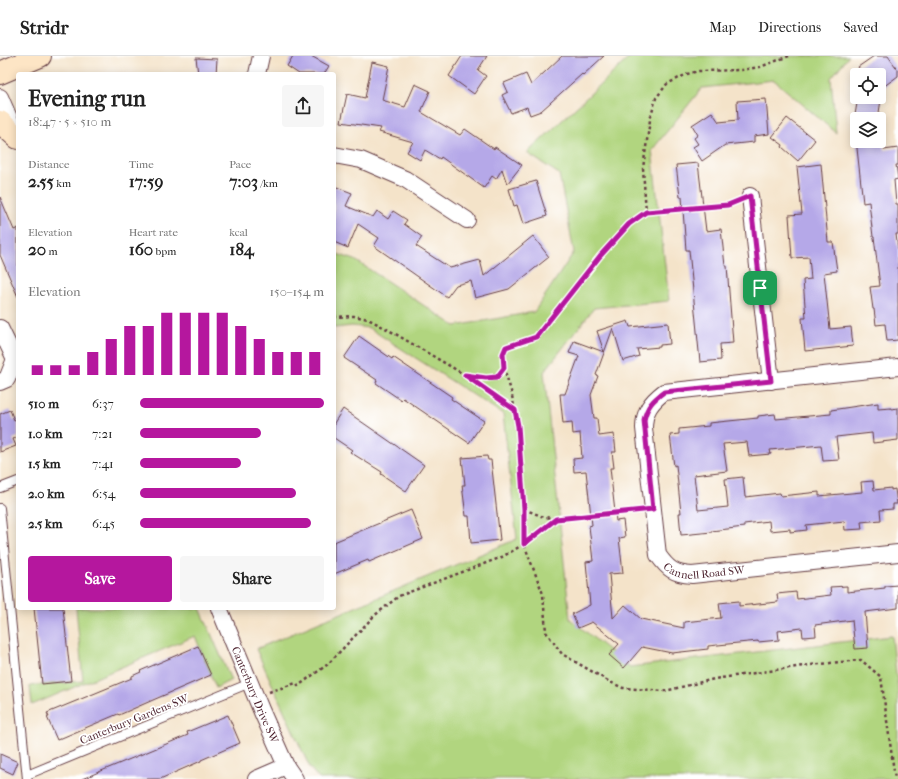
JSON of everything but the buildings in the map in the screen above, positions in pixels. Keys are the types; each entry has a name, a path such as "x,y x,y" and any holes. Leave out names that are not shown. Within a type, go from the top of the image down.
{"main road":[{"path":"0,73 40,56"},
{"path":"0,122 16,136"}],"street":[{"path":"257,72 261,56"},
{"path":"0,97 16,133"},
{"path":"336,155 361,160 405,179 468,220"},
{"path":"750,196 771,381"},
{"path":"0,328 16,358 7,379 0,382"},
{"name":"Cannell Road SW","path":"898,367 664,392 651,402 646,410 644,420 658,555 667,567 682,574 692,575 898,553"},
{"name":"Canterbury Drive SW","path":"220,610 286,766 295,779"},
{"path":"256,779 286,766"}],"lane":[{"path":"0,488 16,482"},
{"name":"Canterbury Gardens SW","path":"0,508 27,777 250,683"}],"path":[{"path":"646,212 643,168 650,120 656,98 666,84 687,74 699,71 741,70 760,67 789,56"},
{"path":"750,196 728,205 646,212 629,224 600,256 536,337 506,347 503,354 504,368 518,426 524,509 524,544 543,594 546,632 562,654 623,688 665,691 714,679 810,665 861,660 881,677 894,779"},
{"path":"336,317 354,316 368,319 465,375 515,410"},
{"path":"465,375 486,378 497,377 504,368"},
{"path":"524,509 541,516 556,519 653,509"},
{"path":"272,692 296,683 298,686 328,664 374,616 399,596 502,557 524,544 556,519"}],"green space":[{"path":"631,56 849,56 831,78 836,133 774,80 702,88 652,150 669,301 594,308 544,372 570,619 630,667 892,636 898,691 898,779 319,779 310,768 256,649 517,539 503,414 369,328 352,326 336,328 336,254 355,260 455,326 534,312 574,252 559,174 527,153"},
{"path":"76,610 201,610 231,680 216,688 195,636 32,705 30,686 83,681"}],"route":[{"path":"750,196 760,288 771,381 664,392 651,402 646,410 644,428 653,509 556,519 524,544 524,509 518,426 515,410 465,375 486,378 497,377 504,368 503,354 506,347 536,337 620,233 629,224 646,212 728,205 750,196"}]}
